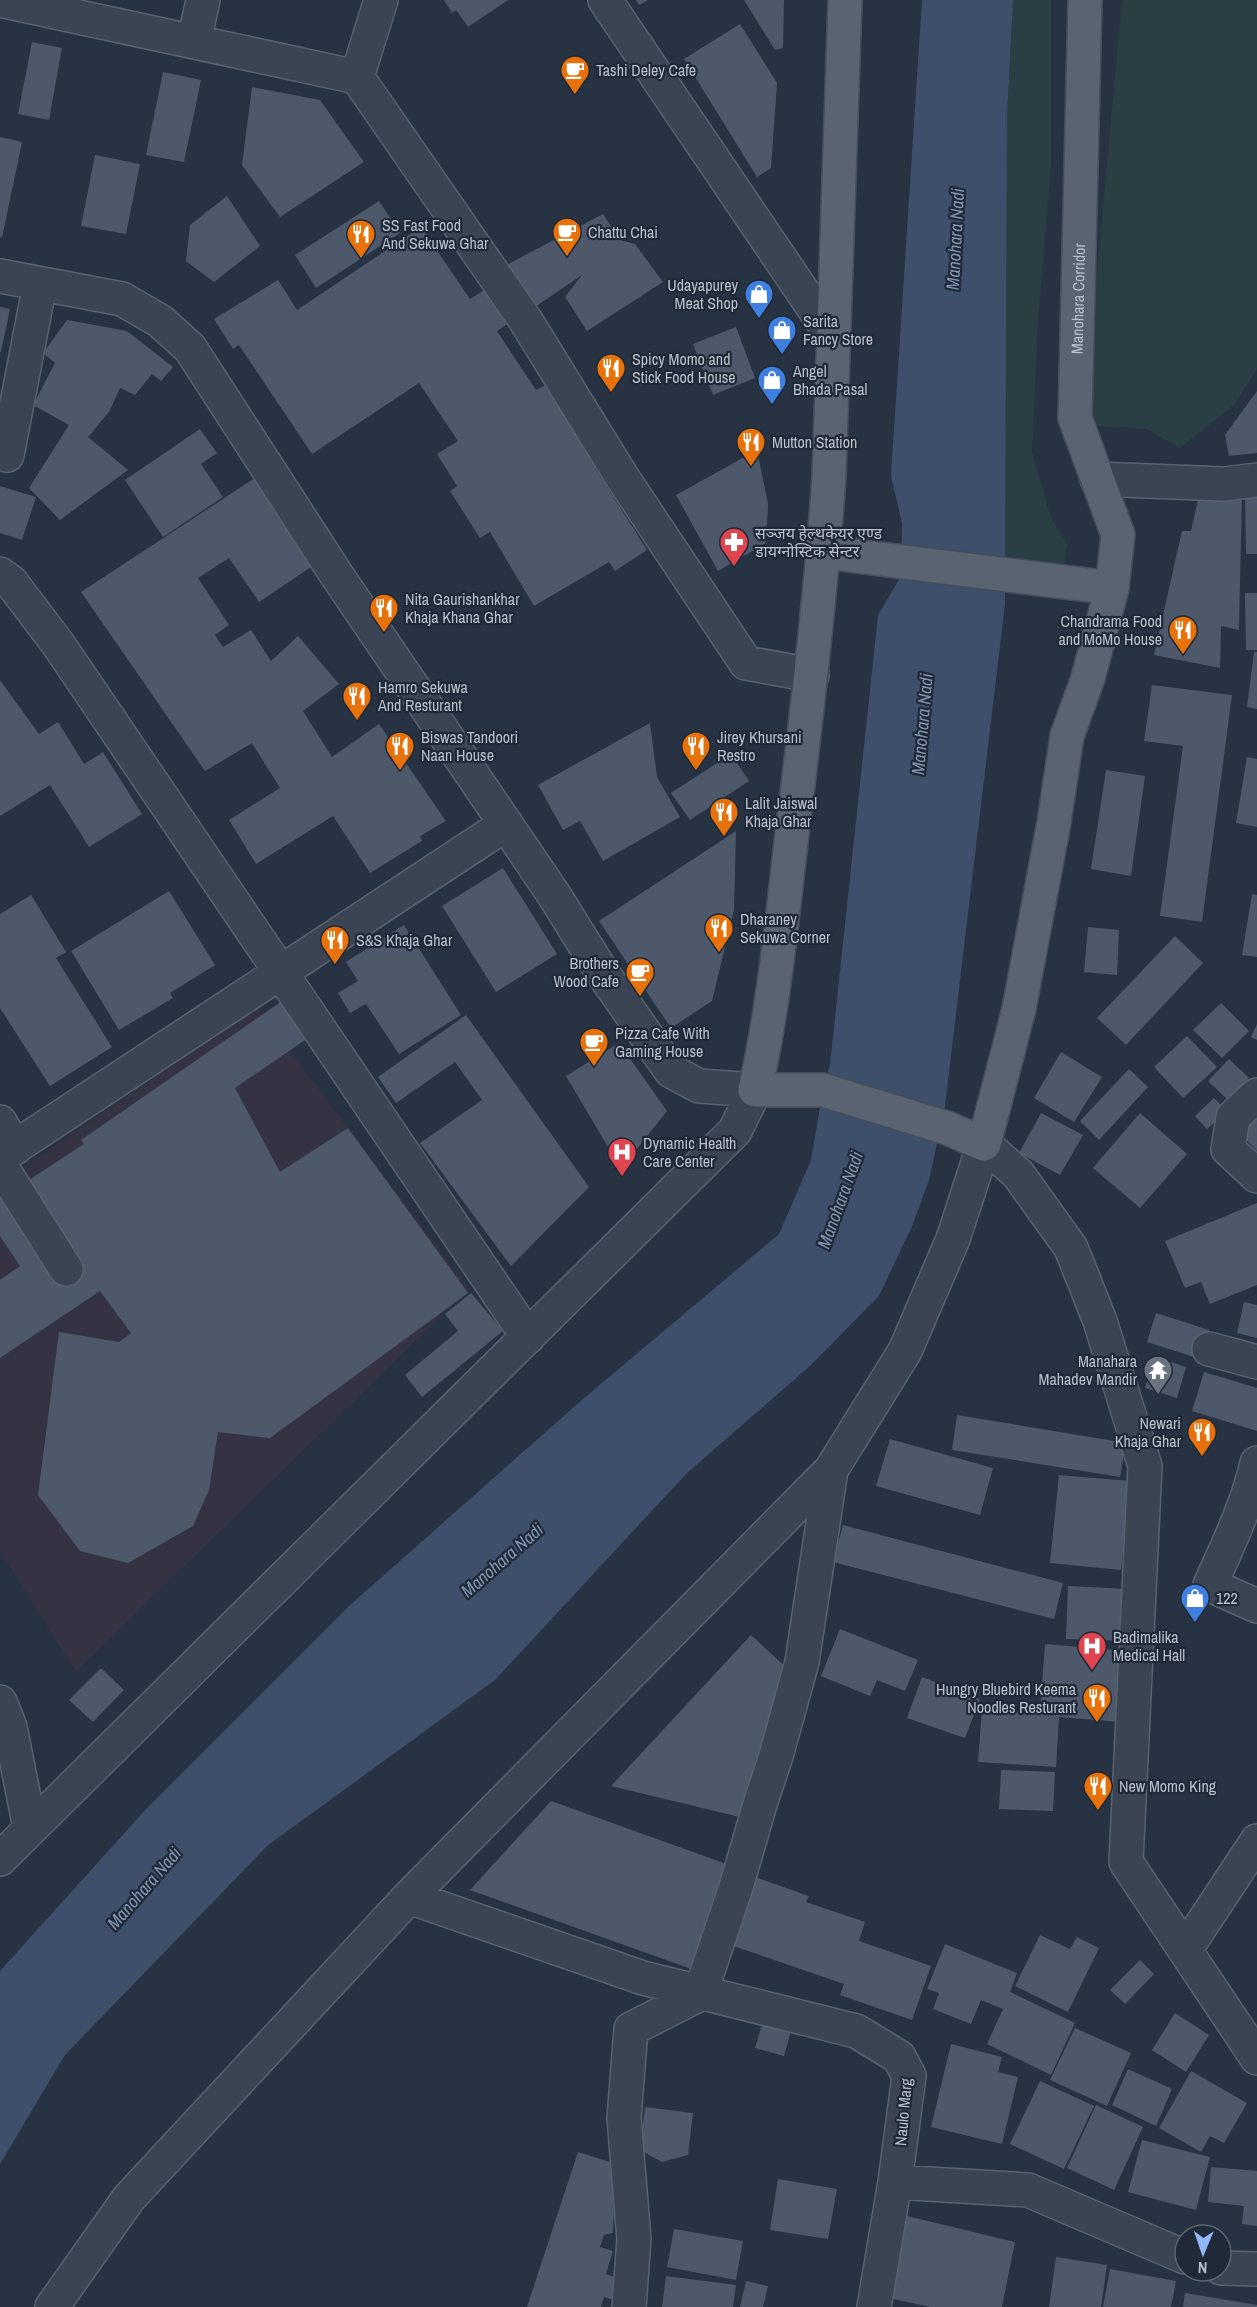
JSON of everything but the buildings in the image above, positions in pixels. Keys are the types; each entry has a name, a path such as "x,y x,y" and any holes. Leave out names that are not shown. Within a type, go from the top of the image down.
{"main road":[{"path":"845,0 829,476 824,552 812,675 776,969 765,1046 755,1090 823,1090 947,1128 984,1144"},
{"name":"Manohara Corridor","path":"984,1144 1019,1009 1054,822 1067,736 1088,678 1112,588 1118,535 1075,418 1085,0"},
{"path":"824,552 1112,588"}],"street":[{"path":"0,0 357,77 526,321 622,477 746,663 812,675"},
{"path":"194,41 203,0"},
{"path":"357,77 381,0"},
{"path":"605,0 834,338"},
{"path":"0,276 122,299 160,321 190,348 336,574 554,895 600,969 671,1071 699,1086 755,1090 735,1131 0,1859"},
{"path":"7,455 40,284"},
{"path":"1097,479 1224,484 1257,480"},
{"path":"0,574 11,582 58,644 528,1337"},
{"path":"66,1269 4,1148 280,973 506,824"},
{"path":"1257,1095 1233,1117 1228,1149 1257,1176"},
{"path":"52,2307 129,2198 409,1898 831,1470 905,1351 953,1239 984,1144 1018,1174 1071,1248 1100,1321 1145,1466 1126,1862 1257,2058"},
{"path":"1209,1349 1257,1362"},
{"path":"1257,1463 1239,1523 1210,1586 1257,1606"},
{"path":"629,2307 634,2239 624,2118 631,2029 700,1994 736,1887 802,1662 831,1470"},
{"path":"0,1702 10,1726 30,1828"},
{"path":"1185,1950 1257,1841"},
{"name":"Naulo Marg","path":"409,1898 643,1978 856,2031 899,2057 909,2076 895,2182 874,2307"},
{"path":"895,2182 1028,2190 1173,2253"},
{"path":"1233,2268 1257,2269"}],"shaded area":[{"path":"258,1008 469,1289 76,1672 0,1551 0,1182"}],"green space":[{"path":"1013,0 1051,0 1051,165 1038,321 1032,452 1051,518 1067,543 1064,565 1005,556 1007,117"},
{"path":"1122,0 1257,0 1257,369 1234,405 1180,448 1146,429 1083,425"}],"water":[{"name":"Manohara Nadi","path":"922,0 1013,0 1007,117 1005,604 945,1106 929,1180 913,1224 879,1296 810,1366 687,1473 495,1680 267,1846 65,2055 0,2164 0,1971 147,1808 349,1606 583,1399 779,1234 811,1160 823,1090 830,1065 878,615 901,576 902,523 891,476"}],"place":[{"name":"Tashi Deley Cafe","path":"575,96"},
{"name":"Chattu Chai","path":"567,258"},
{"name":"SS Fast Food And Sekuwa Ghar","path":"361,260"},
{"name":"Udayapurey Meat Shop","path":"759,320"},
{"name":"Sarita Fancy Store","path":"782,356"},
{"name":"Spicy Momo and Stick Food House","path":"611,394"},
{"name":"Angel Bhada Pasal","path":"772,406"},
{"name":"Mutton Station","path":"751,468"},
{"name":"सञ्जय हेल्थकेयर एण्ड डायग्नोस्टिक सेन्टर","path":"734,568"},
{"name":"Nita Gaurishankhar Khaja Khana Ghar","path":"384,634"},
{"name":"Chandrama Food and MoMo House","path":"1183,656"},
{"name":"Hamro Sekuwa And Resturant","path":"357,722"},
{"name":"Biswas Tandoori Naan House","path":"400,772"},
{"name":"Jirey Khursani Restro","path":"696,772"},
{"name":"Lalit Jaiswal Khaja Ghar","path":"724,838"},
{"name":"Dharaney Sekuwa Corner","path":"719,954"},
{"name":"S&S Khaja Ghar","path":"335,966"},
{"name":"Brothers Wood Cafe","path":"640,998"},
{"name":"Pizza Cafe With Gaming House","path":"594,1068"},
{"name":"Dynamic Health Care Center","path":"622,1178"},
{"name":"Manahara Mahadev Mandir","path":"1158,1396"},
{"name":"Newari Khaja Ghar","path":"1202,1458"},
{"name":"122","path":"1195,1624"},
{"name":"Badimalika Medical Hall","path":"1092,1672"},
{"name":"Hungry Bluebird Keema Noodles Resturant","path":"1097,1724"},
{"name":"New Momo King","path":"1098,1812"}]}
